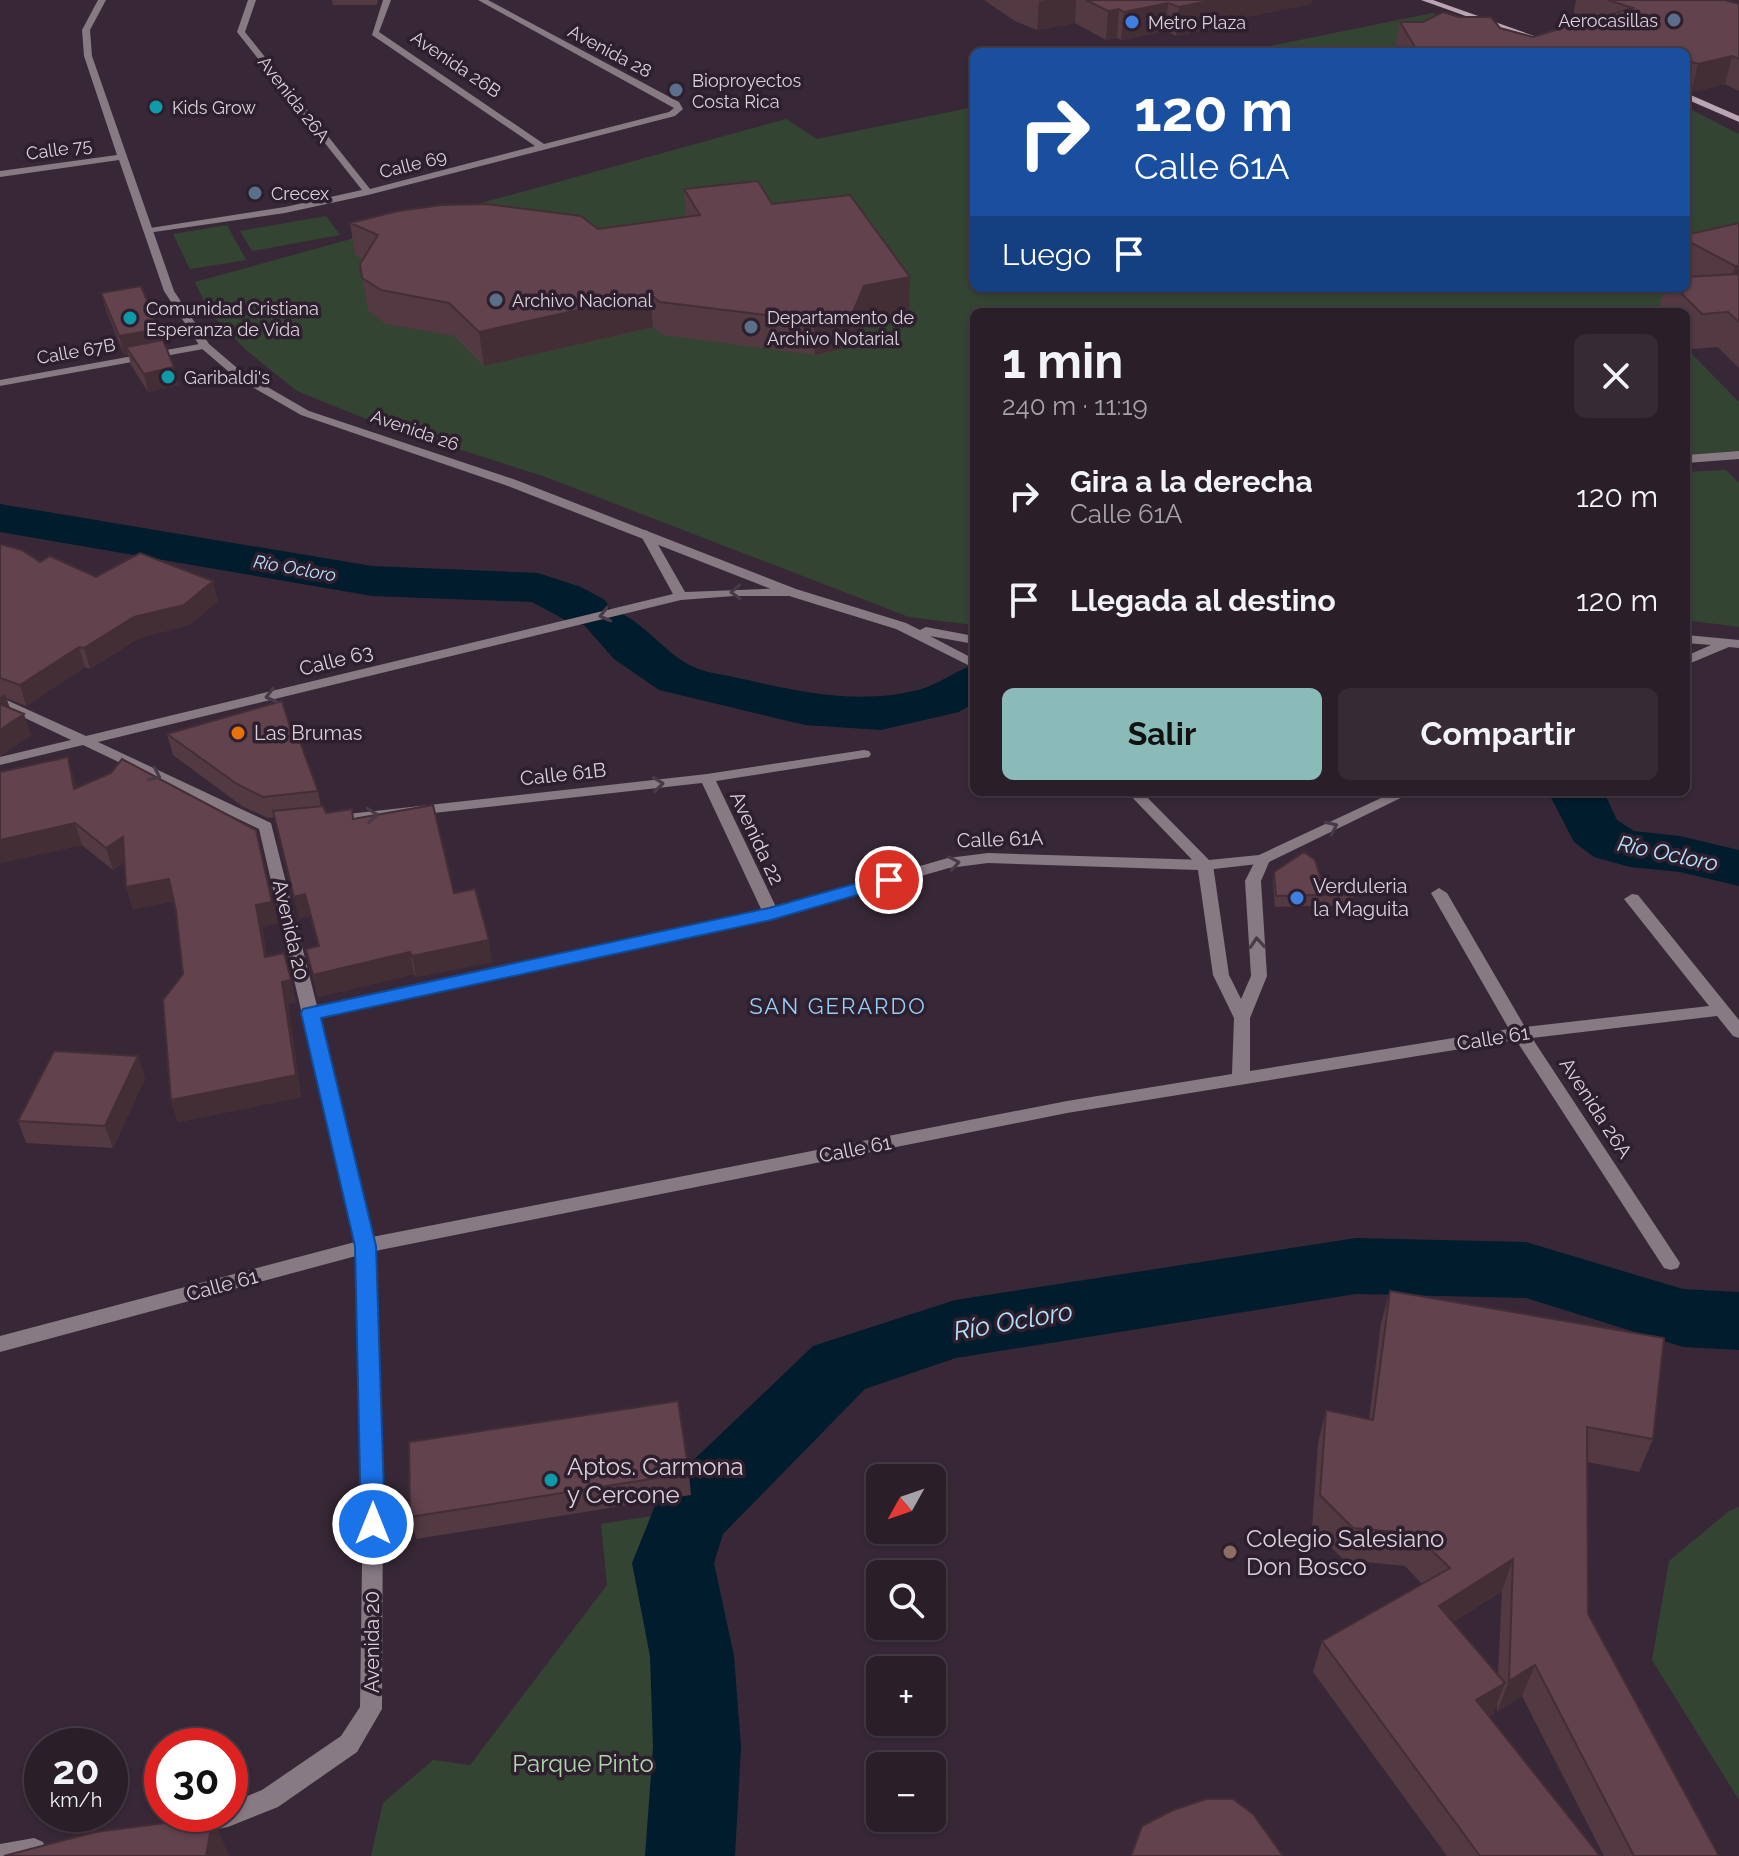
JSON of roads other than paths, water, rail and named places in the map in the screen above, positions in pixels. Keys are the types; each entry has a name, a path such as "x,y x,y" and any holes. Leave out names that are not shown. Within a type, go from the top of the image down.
{"main road":[{"path":"1425,0 1563,48"},
{"path":"1690,98 1739,119"}],"street":[{"name":"Avenida 26","path":"102,0 86,30 88,56 169,291 205,346 239,375 305,413 512,483 791,592 901,626 970,662"},
{"name":"Avenida 26A","path":"252,0 241,32 368,192"},
{"name":"Avenida 26B","path":"387,0 375,33 543,148"},
{"name":"Avenida 28","path":"482,0 676,104 679,109"},
{"name":"Calle 69","path":"150,231 285,210 368,192 672,114 679,109"},
{"name":"Calle 75","path":"0,174 122,157"},
{"name":"Calle 67B","path":"0,383 205,346"},
{"path":"1690,459 1737,457"},
{"path":"646,534 681,596"},
{"name":"Calle 63","path":"0,761 681,596 791,592"},
{"path":"901,626 970,639"},
{"path":"1690,639 1733,644"},
{"path":"1690,660 1733,644"},
{"name":"Avenida 20","path":"0,701 84,742 274,825 310,1013 365,1246 373,1493 371,1709 349,1744 270,1799 248,1807"},
{"name":"Calle 61B","path":"313,821 707,778 864,754"},
{"name":"Avenida 22","path":"707,778 771,914"},
{"path":"1138,796 1205,865 1221,975 1242,1018"},
{"name":"Calle 61A","path":"310,1013 771,914 948,863 988,858 1205,865 1262,860 1398,796"},
{"path":"1241,1078 1242,1018 1259,976 1253,881 1262,860"},
{"name":"Avenida 26A","path":"1439,893 1520,1033 1671,1263"},
{"path":"1632,899 1739,1032"},
{"name":"Calle 61","path":"0,1344 365,1246 1067,1107 1520,1033 1721,1010"},
{"path":"0,1856 61,1845"}],"waterway":[{"name":"Río Ocloro","path":"0,518 372,581 538,588 564,597 587,611"},
{"name":"Río Ocloro","path":"608,624 632,648 677,679 805,709 881,714 940,701 970,683"},
{"name":"Río Ocloro","path":"1578,796 1594,830 1614,844 1630,849 1680,854 1739,868"},
{"name":"Río Ocloro","path":"690,1856 697,1747 692,1656 673,1563 689,1515 839,1367 955,1329 1356,1266 1526,1270 1683,1318 1739,1321"}],"place":[{"name":"Aerocasillas","path":"1674,20"},
{"name":"Metro Plaza","path":"1132,22"},
{"name":"Bioproyectos Costa Rica","path":"676,90"},
{"name":"Kids Grow","path":"156,107"},
{"name":"Crecex","path":"255,193"},
{"name":"Archivo Nacional","path":"496,300"},
{"name":"Comunidad Cristiana Esperanza de Vida","path":"130,318"},
{"name":"Departamento de Archivo Notarial","path":"751,327"},
{"name":"Garibaldi's","path":"168,377"},
{"name":"Las Brumas","path":"238,733"},
{"name":"Verduleria la Maguita","path":"1297,898"},
{"name":"Aptos. Carmona y Cercone","path":"551,1480"},
{"name":"Colegio Salesiano Don Bosco","path":"1230,1552"}],"district":[{"name":"SAN GERARDO","path":"838,1006"}],"park label":[{"name":"Parque Pinto","path":"583,1763"}]}
